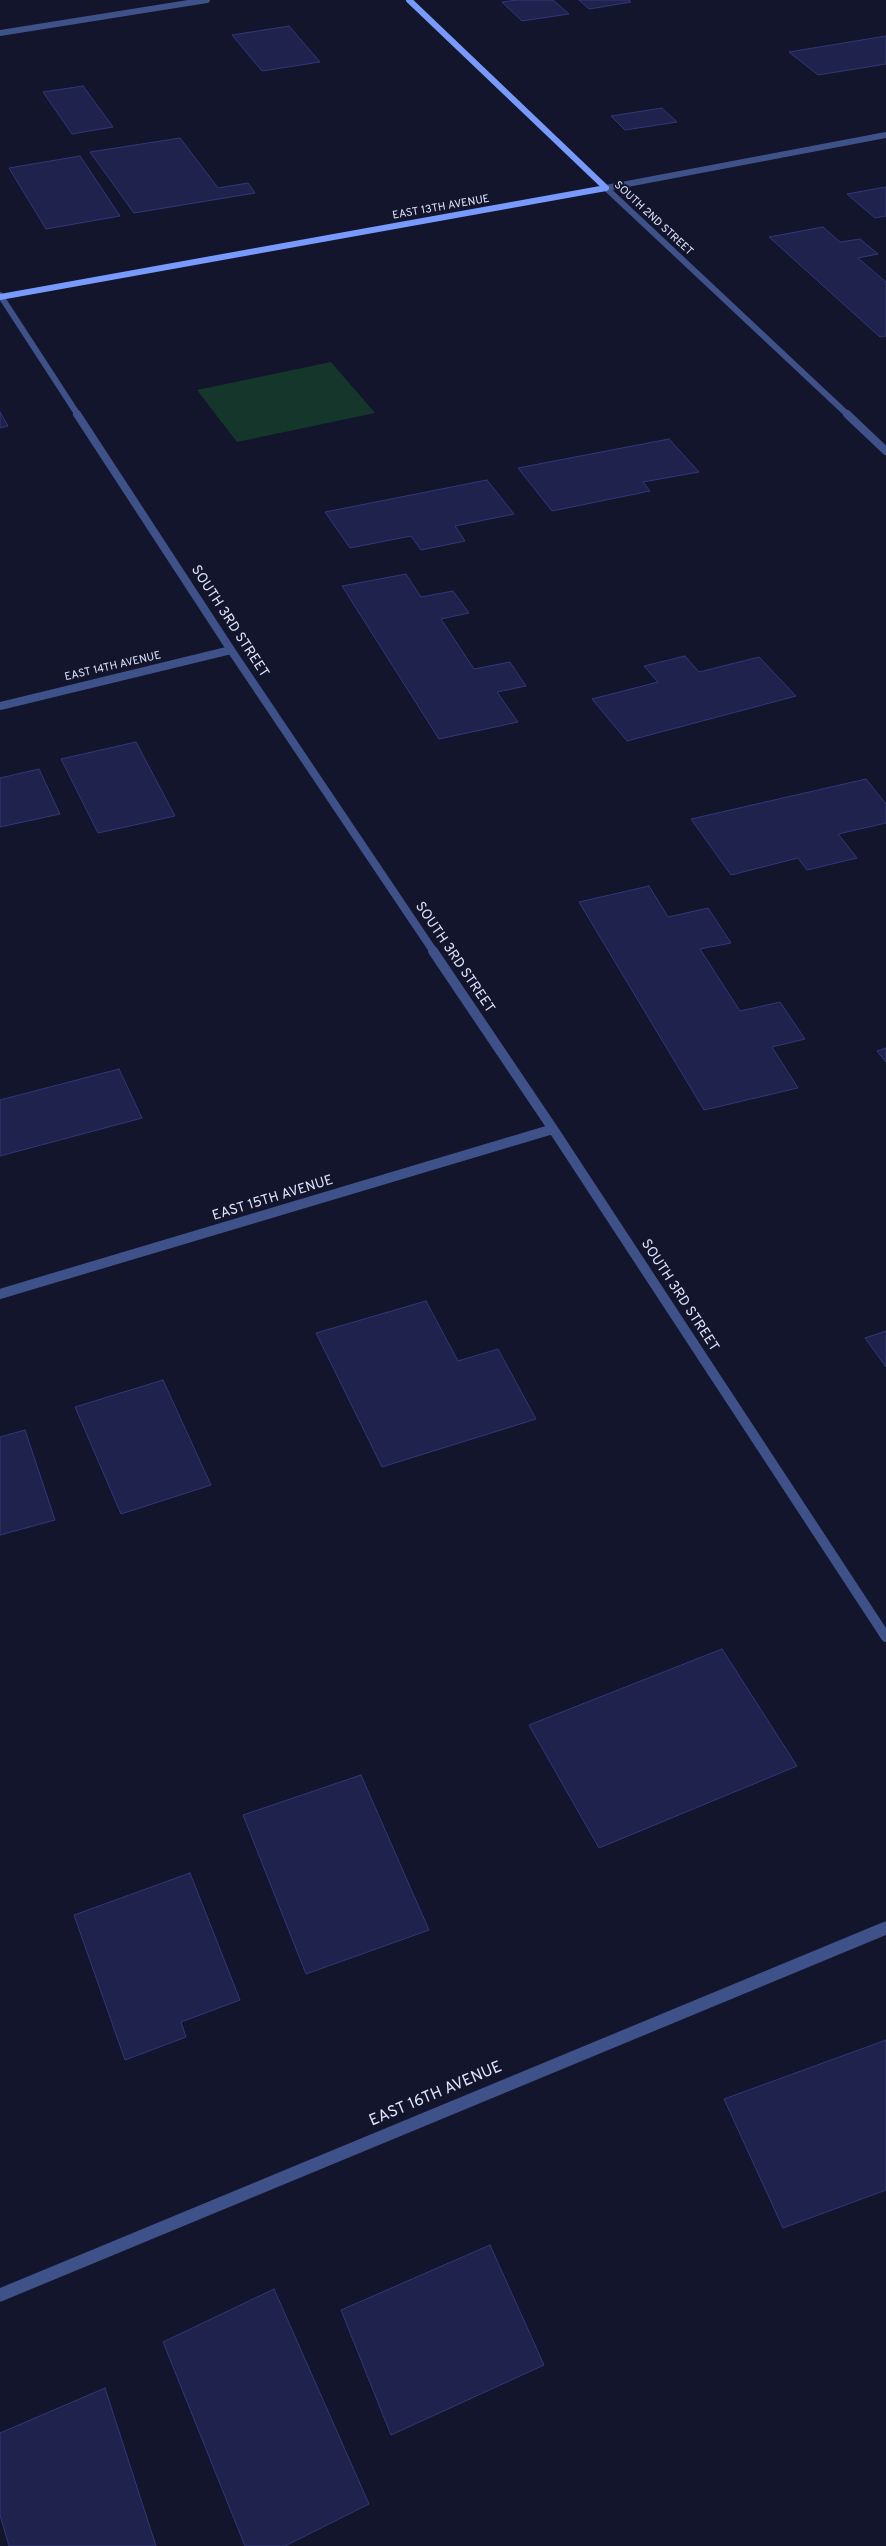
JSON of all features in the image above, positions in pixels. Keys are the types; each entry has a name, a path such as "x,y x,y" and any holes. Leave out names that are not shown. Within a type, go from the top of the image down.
{"street":[{"path":"0,33 207,0"},
{"name":"SOUTH 2ND STREET","path":"409,0 886,451"},
{"name":"EAST 13TH AVENUE","path":"0,297 886,136"},
{"name":"SOUTH 3RD STREET","path":"0,297 231,650 553,1129 886,1637"},
{"name":"EAST 14TH AVENUE","path":"0,706 231,650"},
{"name":"EAST 15TH AVENUE","path":"0,1294 553,1129"},
{"name":"EAST 16TH AVENUE","path":"0,2295 886,1928"}],"green space":[{"path":"331,362 375,413 237,442 197,390"}],"building":[{"path":"553,0 569,14 522,21 502,2"},
{"path":"579,0 629,0 631,2 589,9"},
{"path":"289,26 320,62 262,71 232,35"},
{"path":"886,36 886,64 818,75 789,52"},
{"path":"83,86 113,127 72,134 43,92"},
{"path":"662,108 677,122 625,130 611,116"},
{"path":"180,138 218,188 248,183 255,193 134,213 90,152"},
{"path":"80,156 120,216 46,229 9,168"},
{"path":"886,187 886,216 875,218 847,194"},
{"path":"823,227 840,242 860,239 878,254 858,258 886,282 886,336 880,337 769,237"},
{"path":"0,412 8,426 0,428"},
{"path":"669,439 699,472 643,482 650,491 552,511 518,468"},
{"path":"487,480 514,514 455,526 465,541 421,550 411,536 350,548 325,512"},
{"path":"406,574 421,597 453,591 469,613 441,619 474,669 510,662 526,686 497,692 518,722 439,739 342,586"},
{"path":"685,656 699,672 759,657 796,696 627,741 592,699 658,682 644,666"},
{"path":"136,742 175,816 98,833 61,759"},
{"path":"39,769 60,814 0,827 0,778"},
{"path":"866,779 886,804 886,823 838,834 857,858 807,870 798,858 731,875 691,819"},
{"path":"649,886 668,917 708,908 731,943 700,949 740,1011 780,1002 805,1039 772,1047 798,1088 704,1110 579,902"},
{"path":"886,1048 886,1062 877,1051"},
{"path":"119,1069 142,1118 0,1156 0,1100"},
{"path":"426,1301 458,1361 498,1349 536,1419 382,1467 316,1333"},
{"path":"886,1331 886,1367 865,1338"},
{"path":"163,1380 211,1485 121,1514 75,1407"},
{"path":"25,1430 55,1520 0,1535 0,1437"},
{"path":"722,1649 797,1766 599,1848 529,1725"},
{"path":"361,1775 429,1930 306,1974 243,1815"},
{"path":"190,1873 240,2000 181,2022 186,2037 125,2060 74,1915"},
{"path":"886,2040 886,2190 783,2228 724,2099"},
{"path":"490,2245 544,2365 391,2435 341,2310"},
{"path":"274,2289 369,2504 285,2546 245,2546 163,2342"},
{"path":"105,2388 156,2546 9,2546 0,2515 0,2433"}]}
